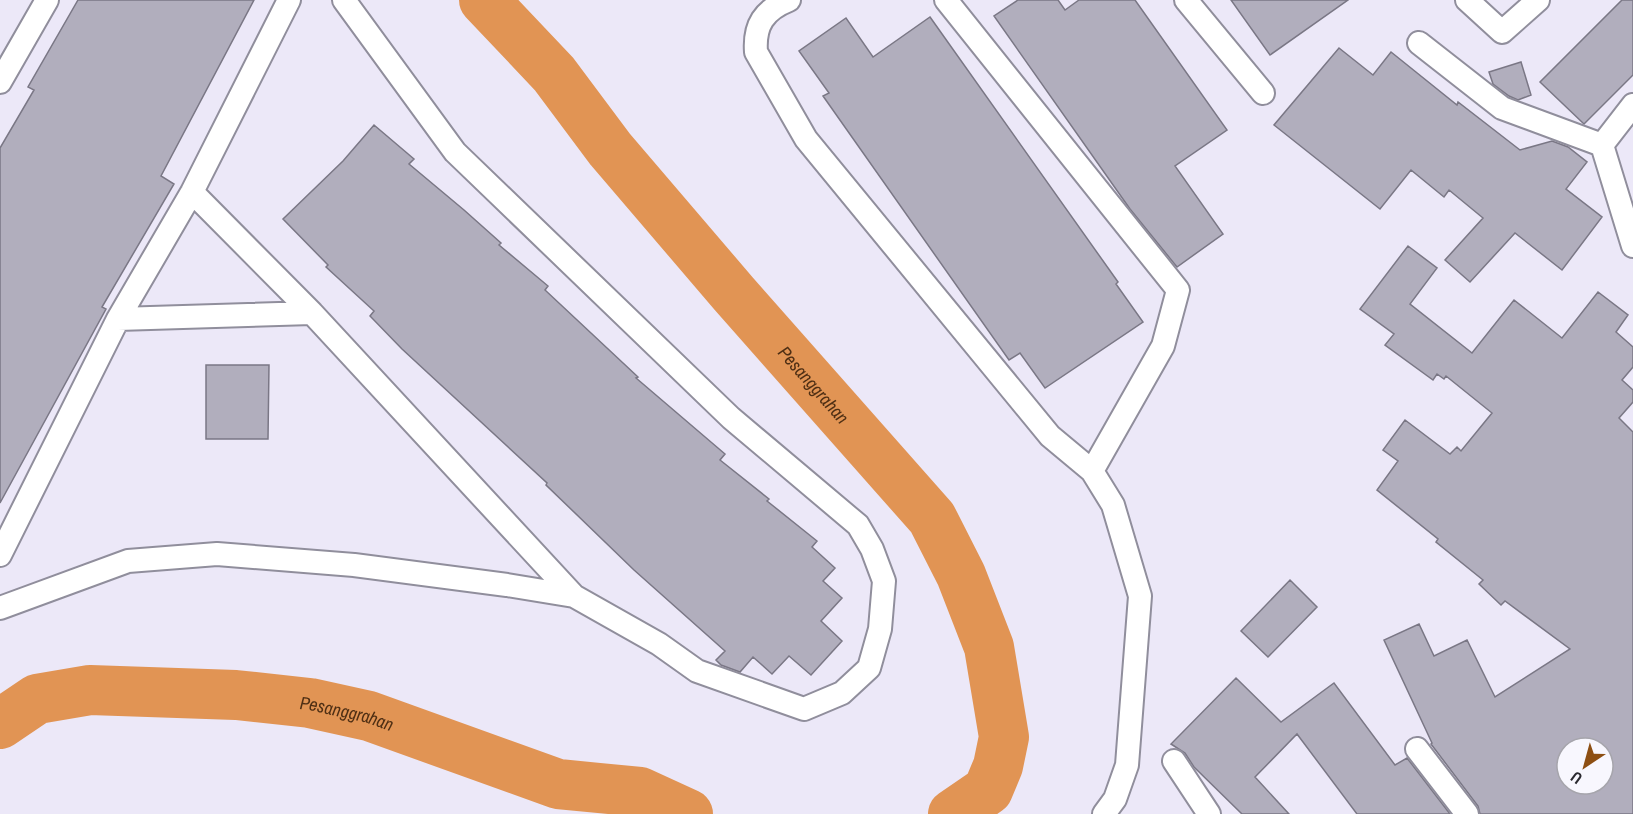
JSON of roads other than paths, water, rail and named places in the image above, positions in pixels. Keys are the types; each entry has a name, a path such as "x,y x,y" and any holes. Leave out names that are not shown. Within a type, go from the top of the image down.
{"street":[{"path":"0,82 47,0"},
{"path":"0,555 118,319 192,192 289,0"},
{"path":"192,192 312,313 574,596 659,644 697,671 804,709 842,693 868,669 880,629 884,581 872,549 858,525 731,418 455,152 344,0"},
{"path":"789,0 776,6 757,28 756,52 806,139 1050,436 1092,471 1113,505 1140,596 1127,765 1115,799 1104,814"},
{"path":"946,0 1178,290 1163,346 1092,471"},
{"path":"1186,0 1263,93"},
{"path":"1467,0 1502,32 1538,0"},
{"path":"1419,43 1502,108 1602,145"},
{"path":"1602,145 1633,105"},
{"path":"1602,145 1633,246"},
{"path":"118,319 312,313"},
{"path":"0,608 128,561 217,554 354,565 574,596"},
{"path":"1417,749 1467,814"},
{"path":"1174,761 1209,814"}],"waterway":[{"name":"Pesanggrahan","path":"484,0 554,74 610,149 734,294 932,518 961,575 989,647 1004,737 998,766 988,790 953,814"},
{"name":"Pesanggrahan","path":"0,724 37,699 90,690 236,695 310,703 369,716 558,784 640,792 688,814"}]}
